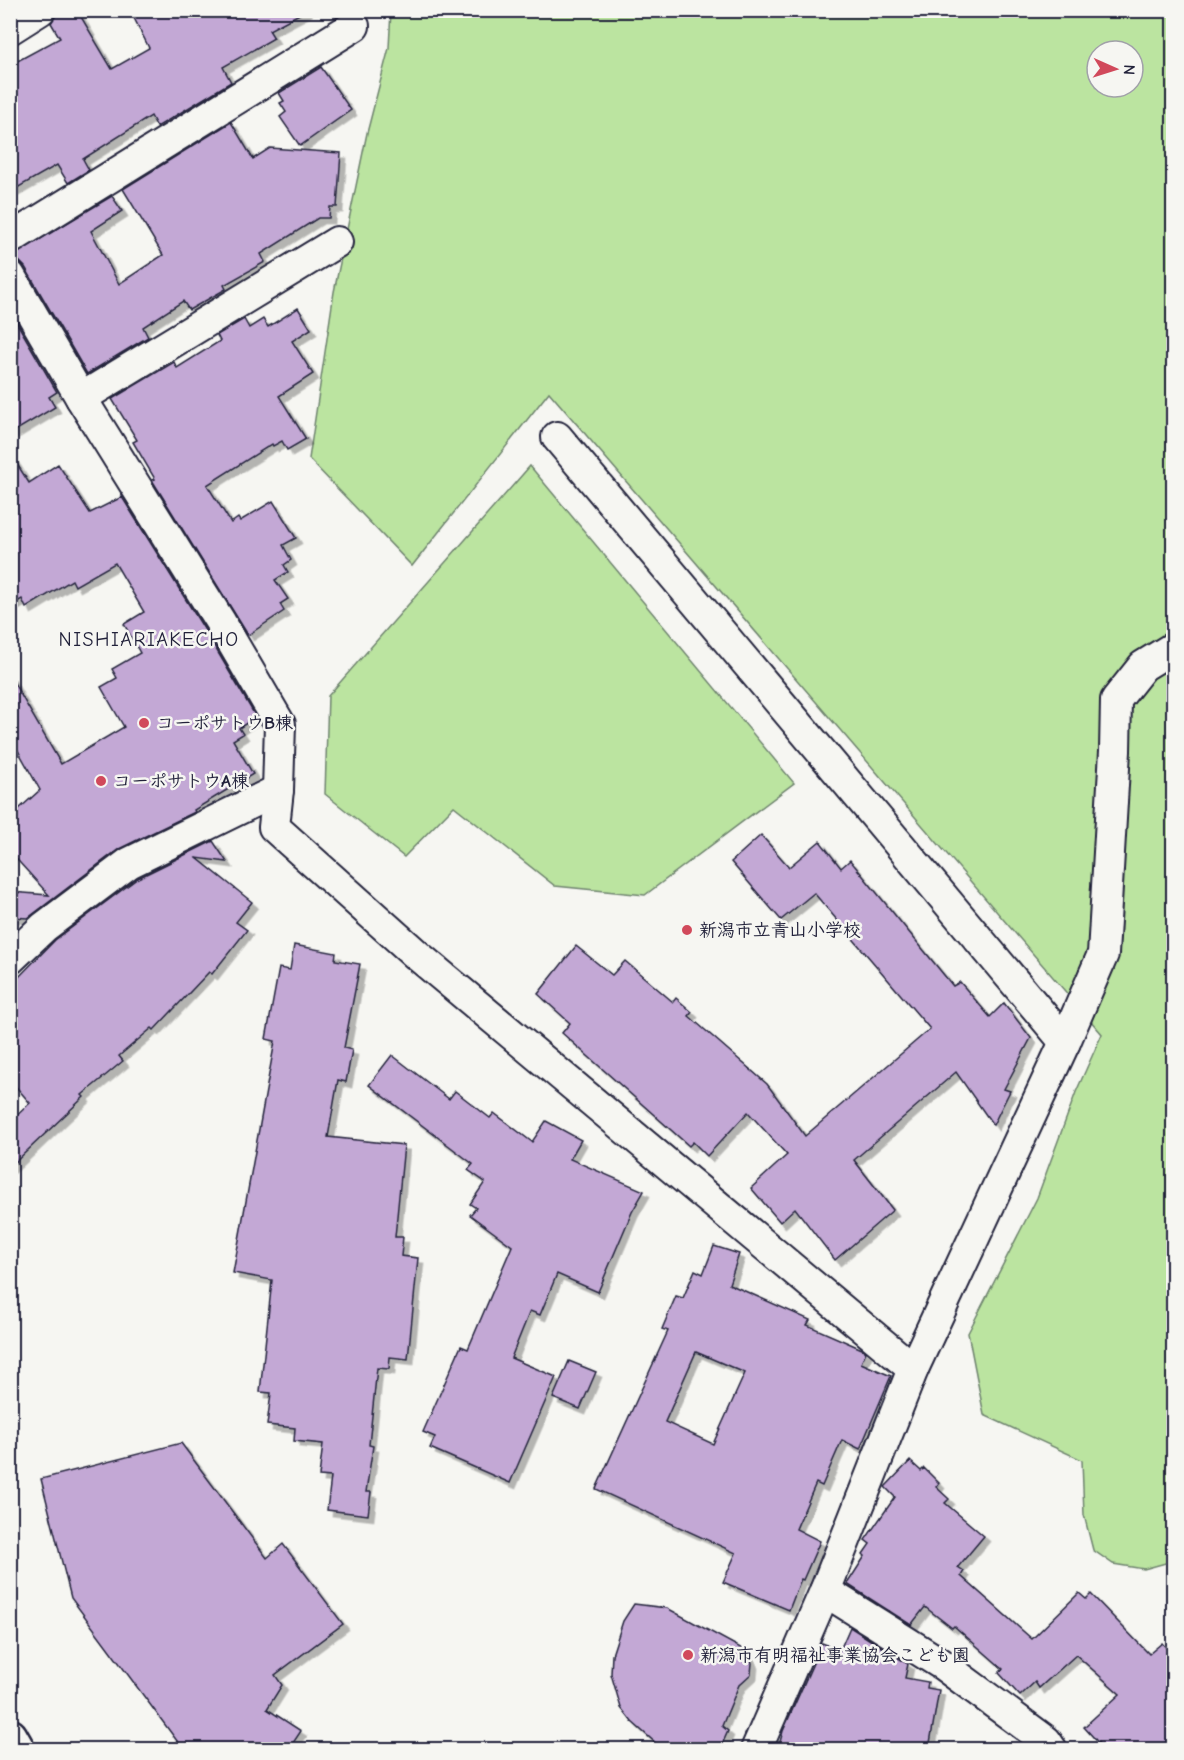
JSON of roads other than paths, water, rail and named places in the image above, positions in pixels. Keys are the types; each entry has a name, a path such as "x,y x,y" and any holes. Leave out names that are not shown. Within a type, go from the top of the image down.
{"street":[{"path":"10,29 40,10"},
{"path":"10,239 354,26"},
{"path":"81,398 337,242"},
{"path":"10,276 81,398 221,622 280,724 278,790 274,827 417,955 913,1369"},
{"path":"557,437 1065,1042"},
{"path":"756,1749 825,1591 913,1369 1065,1042 1103,954 1116,700 1143,666 1173,647"},
{"path":"10,959 44,927 129,863 278,790"},
{"path":"825,1591 943,1665 1046,1741 1052,1749"},
{"path":"10,1736 18,1749"}],"place":[{"name":"コーポサトウB棟","path":"144,723"},
{"name":"コーポサトウA棟","path":"101,781"},
{"name":"新潟市立青山小学校","path":"687,930"},
{"name":"新潟市有明福祉事業協会こども園","path":"688,1655"}],"district":[{"name":"NISHIARIAKECHO","path":"149,639"}]}
